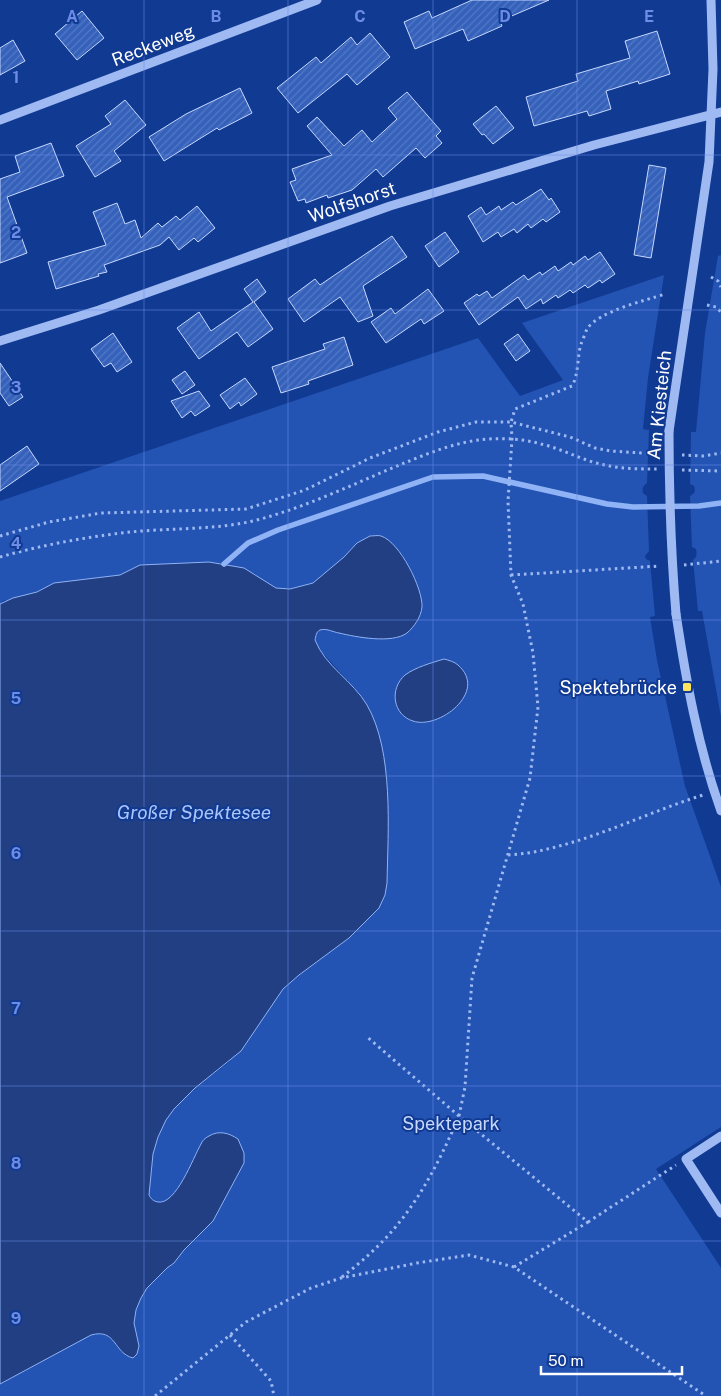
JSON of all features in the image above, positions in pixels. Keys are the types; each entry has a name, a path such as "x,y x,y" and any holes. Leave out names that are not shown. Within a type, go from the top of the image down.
{"street":[{"name":"Reckeweg","path":"0,120 317,0"},
{"name":"Am Kiesteich","path":"710,0 716,113 669,431 669,489 671,556 676,614 687,687 721,811"},
{"name":"Wolfshorst","path":"0,341 99,310 390,206 594,146 716,113"},
{"path":"713,787 721,780"},
{"path":"721,1136 686,1159 721,1213"}],"path":[{"path":"712,277 718,281 721,287"},
{"path":"341,1278 381,1244 406,1214 424,1189 445,1149 459,1116 465,1087 472,978 530,778 538,706 533,653 524,604 511,575 508,501 512,439 511,422 515,410 572,386 576,380 581,345 588,328 605,315 665,294"},
{"path":"707,306 716,307 721,312"},
{"path":"0,536 50,522 100,513 246,509 305,490 370,458 438,432 476,422 511,422 570,437 595,448 611,451 664,454"},
{"path":"0,557 28,549 129,532 253,521 338,491 412,460 453,446 487,440 512,439 541,444 606,466 644,469"},
{"path":"674,455 702,456 721,454"},
{"path":"692,470 721,471"},
{"path":"694,564 721,561"},
{"path":"511,575 648,567"},
{"path":"508,855 542,850 598,834 713,787"},
{"path":"366,1036 459,1116 588,1222"},
{"path":"514,1267 686,1159"},
{"path":"155,1396 246,1322 311,1288 341,1278 469,1255 514,1267 706,1396"},
{"path":"230,1335 271,1381 274,1396"}],"green space":[{"path":"721,255 721,717 702,611 698,611 693,560 697,552 692,547 690,496 694,493 695,489 690,484 691,432 696,432 705,333 718,256"},
{"name":"Spektepark","path":"664,275 648,378 643,429 649,430 647,483 643,490 643,493 647,496 649,551 645,556 650,561 655,616 650,617 657,660 685,786 721,887 721,1127 656,1169 721,1268 721,1396 0,1396 0,1384 91,1335 101,1334 109,1337 121,1351 138,1339 134,1323 136,1310 147,1288 174,1263 184,1250 213,1221 244,1163 232,1135 224,1133 212,1134 204,1141 183,1181 171,1197 164,1201 156,1202 151,1200 149,1195 153,1154 158,1137 174,1109 195,1088 229,1062 283,989 349,938 379,908 388,831 387,779 383,752 359,693 318,648 315,640 316,634 320,630 326,629 354,636 379,639 395,638 422,606 411,570 402,555 391,543 381,536 370,536 357,543 344,557 313,583 290,589 276,588 265,583 255,574 224,564 209,562 140,565 120,575 54,583 37,592 3,601 0,604 0,501 478,338 520,396 563,380 522,323"}],"water":[{"name":"Großer Spektesee","path":"370,536 380,536 388,540 403,556 419,589 422,607 419,618 407,633 392,638 364,638 320,630 316,634 315,640 325,658 354,688 367,705 376,724 382,745 388,816 387,883 385,895 379,908 349,938 283,989 241,1051 195,1088 166,1120 153,1154 149,1195 151,1199 158,1202 165,1201 171,1196 183,1179 202,1142 213,1134 224,1133 238,1139 244,1153 244,1163 213,1221 184,1250 174,1263 147,1288 141,1298 136,1310 134,1323 139,1346 137,1354 133,1358 127,1355 106,1335 91,1335 0,1384 0,604 13,598 37,592 54,583 120,575 140,565 209,562 244,568 276,588 290,589 313,583 344,557 357,543"},
{"path":"444,659 457,664 466,676 468,686 464,697 446,714 435,720 423,722 406,718 397,708 395,694 400,681 405,675 414,670"}],"building":[{"path":"472,0 549,0 500,21 502,26 468,41 463,29 415,49 404,22 429,11 432,18"},
{"path":"82,11 104,38 77,60 55,34"},
{"path":"657,31 670,74 639,84 638,81 606,91 611,109 589,116 587,111 534,126 526,97 578,81 576,74 630,58 625,41"},
{"path":"370,33 390,57 357,85 347,74 298,113 277,88 316,57 321,63 351,37 357,45"},
{"path":"13,40 25,61 0,75 0,48"},
{"path":"240,88 252,113 219,130 217,128 164,161 149,137 186,114"},
{"path":"407,92 441,131 436,136 442,143 425,158 416,148 383,177 376,169 352,190 328,198 327,195 306,203 305,199 298,201 290,182 296,180 292,169 332,155 307,126 317,117 344,146 362,130 372,142 397,119 388,108"},
{"path":"125,100 146,125 114,151 121,161 95,177 76,146 111,124 105,116"},
{"path":"496,106 514,128 493,144 473,124"},
{"path":"51,143 64,176 7,197 27,253 0,263 0,179 20,172 15,156"},
{"path":"649,165 666,168 651,258 634,255"},
{"path":"541,189 549,200 551,198 560,212 546,222 543,219 531,228 528,224 517,233 514,229 501,237 498,232 483,242 468,216 481,207 486,215 499,206 501,210 513,202 516,205"},
{"path":"117,203 125,224 135,220 141,238 158,223 162,227 176,216 180,220 197,206 215,228 198,242 194,238 179,250 169,237 160,245 104,265 107,272 98,274 99,276 56,289 48,262 106,245 93,212"},
{"path":"445,232 459,252 439,267 425,246"},
{"path":"392,236 407,257 363,286 373,316 358,322 340,297 304,322 288,299 315,279 320,285"},
{"path":"600,252 615,274 602,283 600,280 588,288 585,285 573,293 570,290 558,298 556,295 543,304 541,299 526,309 518,297 479,325 464,303 477,294 479,296 487,291 492,298 524,275 528,280 540,272 542,275 555,266 558,271 571,262 573,265 585,256 588,260"},
{"path":"257,279 266,292 254,302 273,329 248,347 237,332 199,359 177,328 199,312 211,331 253,302 244,289"},
{"path":"428,289 444,311 424,324 421,319 386,343 371,322 391,308 395,314"},
{"path":"113,333 132,362 117,372 111,363 104,367 91,349"},
{"path":"518,334 530,351 516,361 504,344"},
{"path":"344,337 353,365 308,381 309,384 281,393 272,367 325,349 323,344"},
{"path":"0,363 23,397 9,406 0,393"},
{"path":"185,371 195,385 182,394 172,380"},
{"path":"245,378 257,394 241,406 239,402 230,409 220,395"},
{"path":"199,391 210,406 195,416 191,411 182,418 171,401"},
{"path":"27,446 39,464 0,491 0,465"}],"waterway":[{"path":"224,564 248,543 278,530 433,477 483,476 607,504 633,507 699,506 721,503"}],"place":[{"name":"Spektebrücke","path":"687,687"}]}
